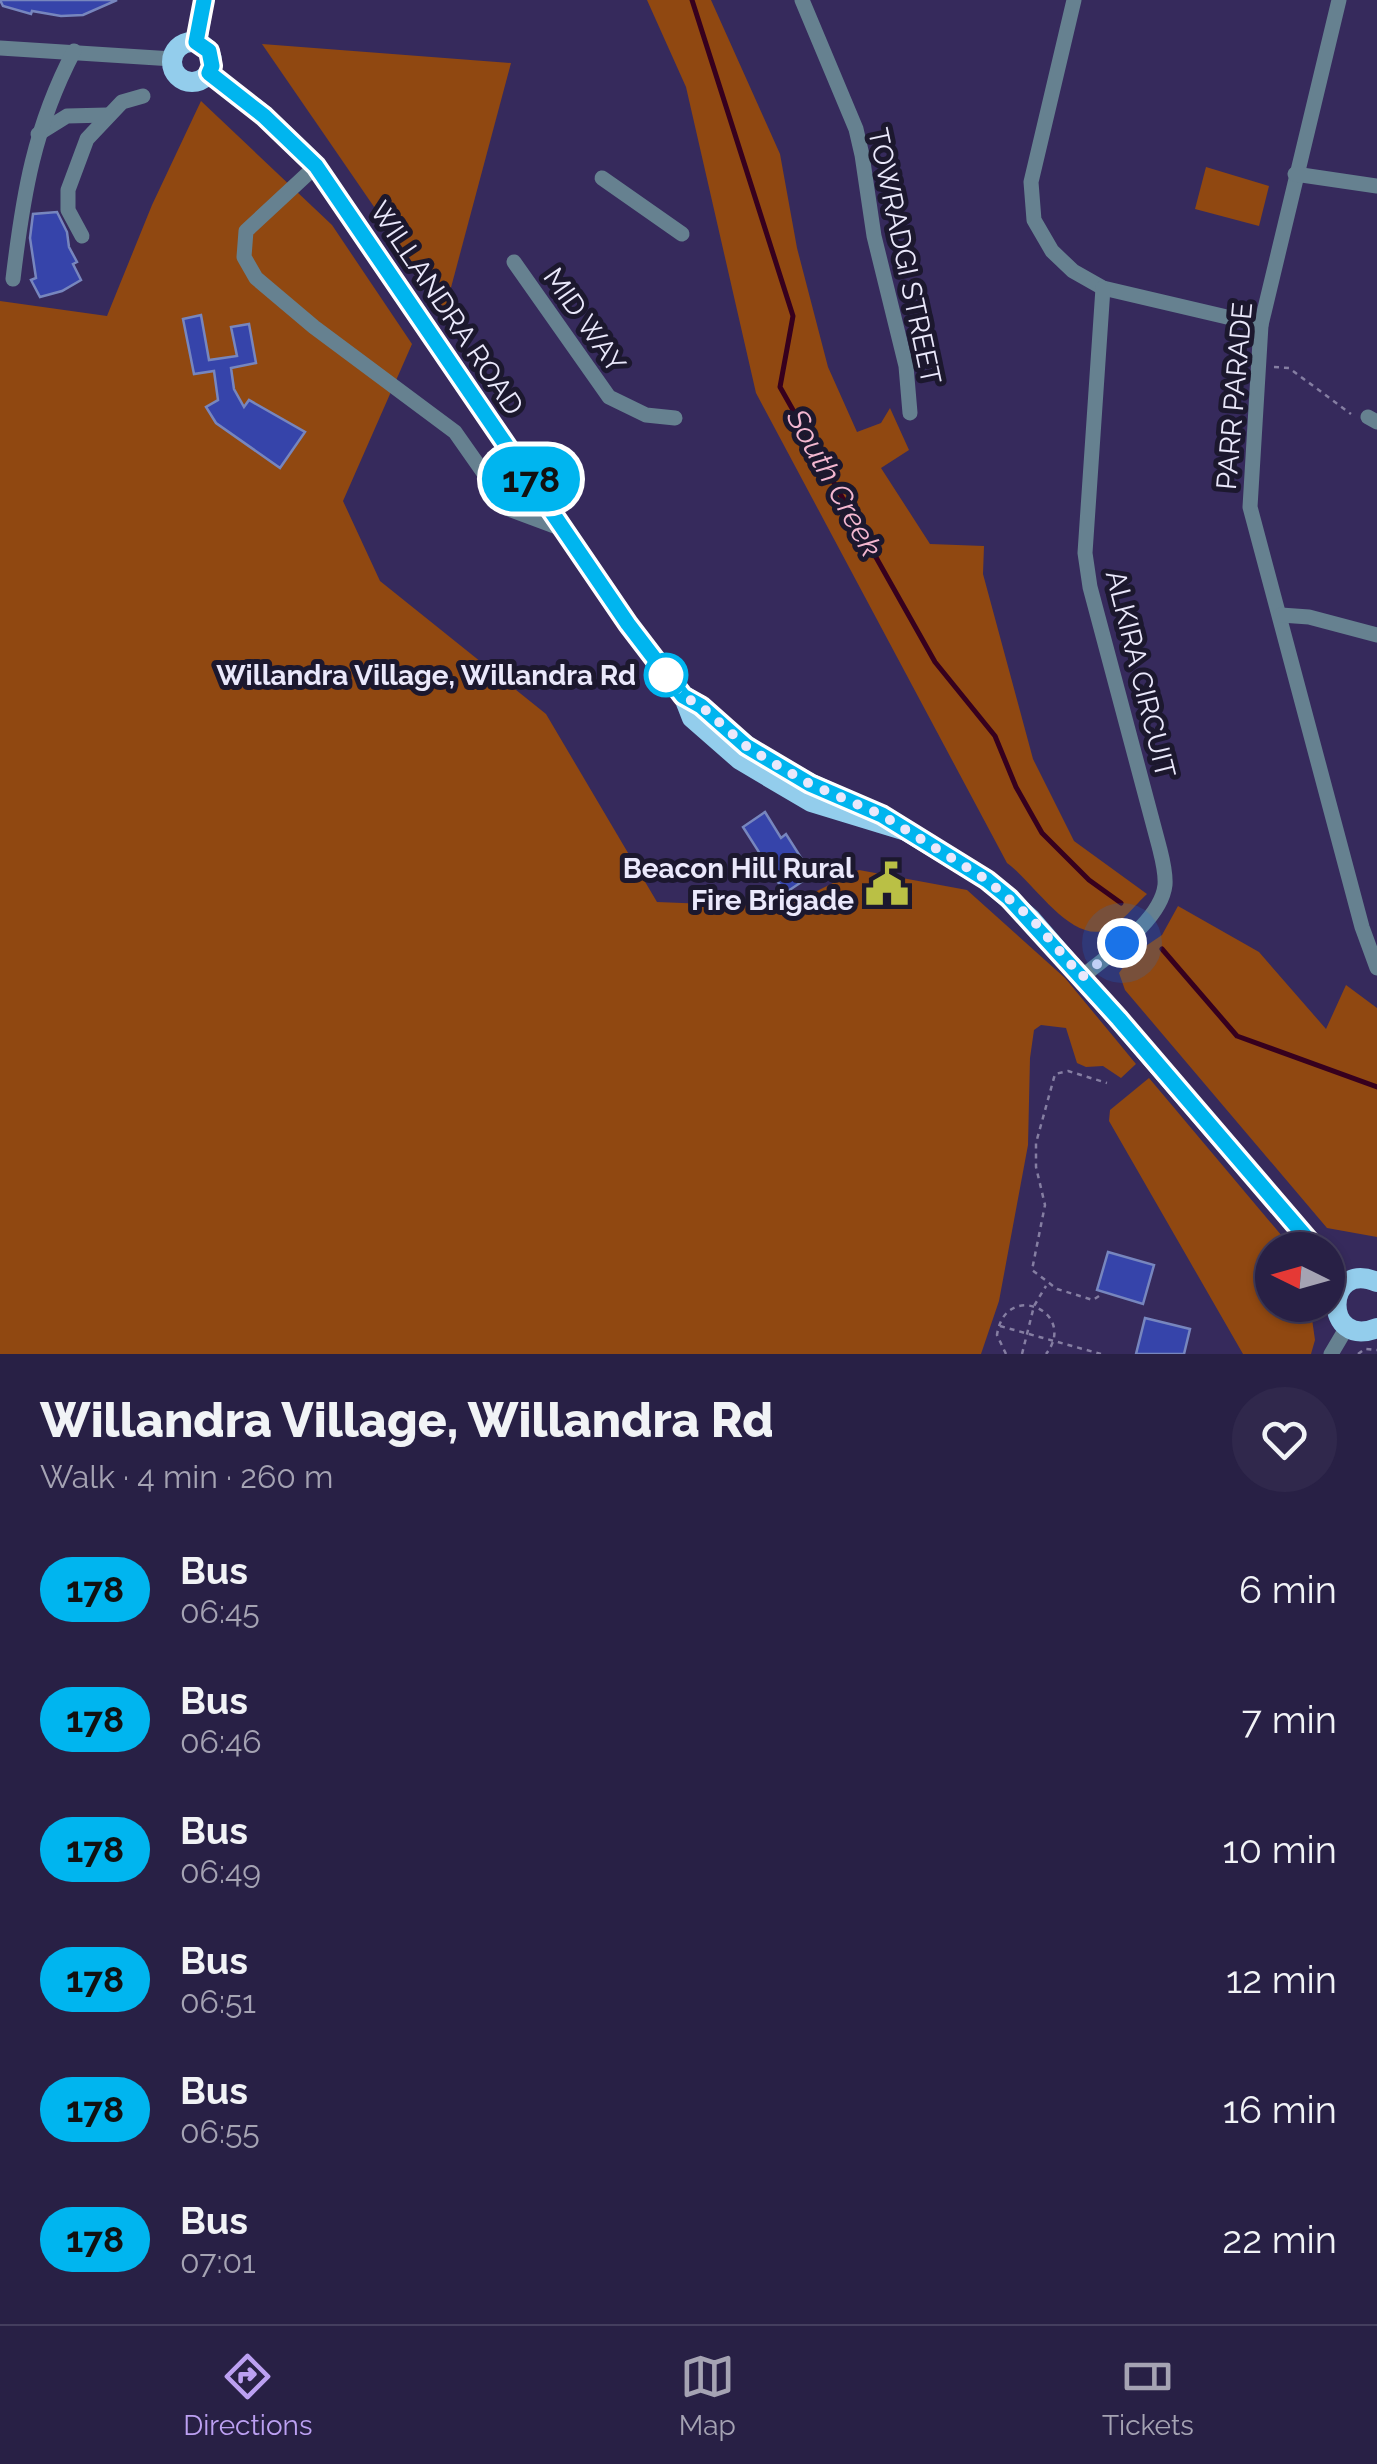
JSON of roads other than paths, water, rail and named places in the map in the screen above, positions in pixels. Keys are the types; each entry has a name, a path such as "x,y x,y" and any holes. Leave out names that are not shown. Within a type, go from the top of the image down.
{"main road":[{"path":"196,42 204,0"},
{"path":"196,42 209,51 212,66 198,81 185,81 175,72 172,59 178,47 196,42"},
{"name":"WILLANDRA ROAD","path":"209,73 264,116 316,166 628,624 683,696 692,718 740,760 774,783 811,802 906,832 987,880 1009,898 1302,1232"},
{"path":"1345,1284 1357,1278 1377,1282"},
{"path":"1344,1322 1359,1332 1377,1328"}],"street":[{"name":"TOWRADGI STREET","path":"802,0 856,129 874,236 906,366 910,413"},
{"path":"1074,0 1031,182 1034,220 1052,250 1074,271 1103,288 1261,325"},
{"name":"PARR PARADE","path":"1339,0 1261,325 1250,507 1362,927 1377,968"},
{"path":"1,49 172,59"},
{"path":"12,278 38,134 50,96 74,51"},
{"path":"82,236 68,210 68,190 87,139 122,102 144,96"},
{"path":"38,134 67,116 106,115"},
{"path":"316,166 246,231 244,256 256,278 314,327 455,432 509,509 566,530"},
{"path":"1295,174 1377,186"},
{"path":"602,178 682,234"},
{"name":"MID WAY","path":"514,262 609,397 646,415 676,418"},
{"name":"ALKIRA CIRCUIT","path":"1082,977 1148,920 1162,898 1165,879 1160,846 1090,587 1085,554 1103,288"},
{"path":"1281,615 1308,617 1377,635"},
{"path":"1331,1354 1347,1327"}],"waterway":[{"name":"South Creek","path":"692,0 793,316 780,387 935,662 995,736 1016,787 1042,833 1089,880 1121,903"},
{"name":"South Creek","path":"1162,949 1237,1036 1377,1087"}],"place":[{"name":"Willandra Village, Willandra Rd","path":"666,675"},
{"name":"Beacon Hill Rural Fire Brigade","path":"887,884"}]}
